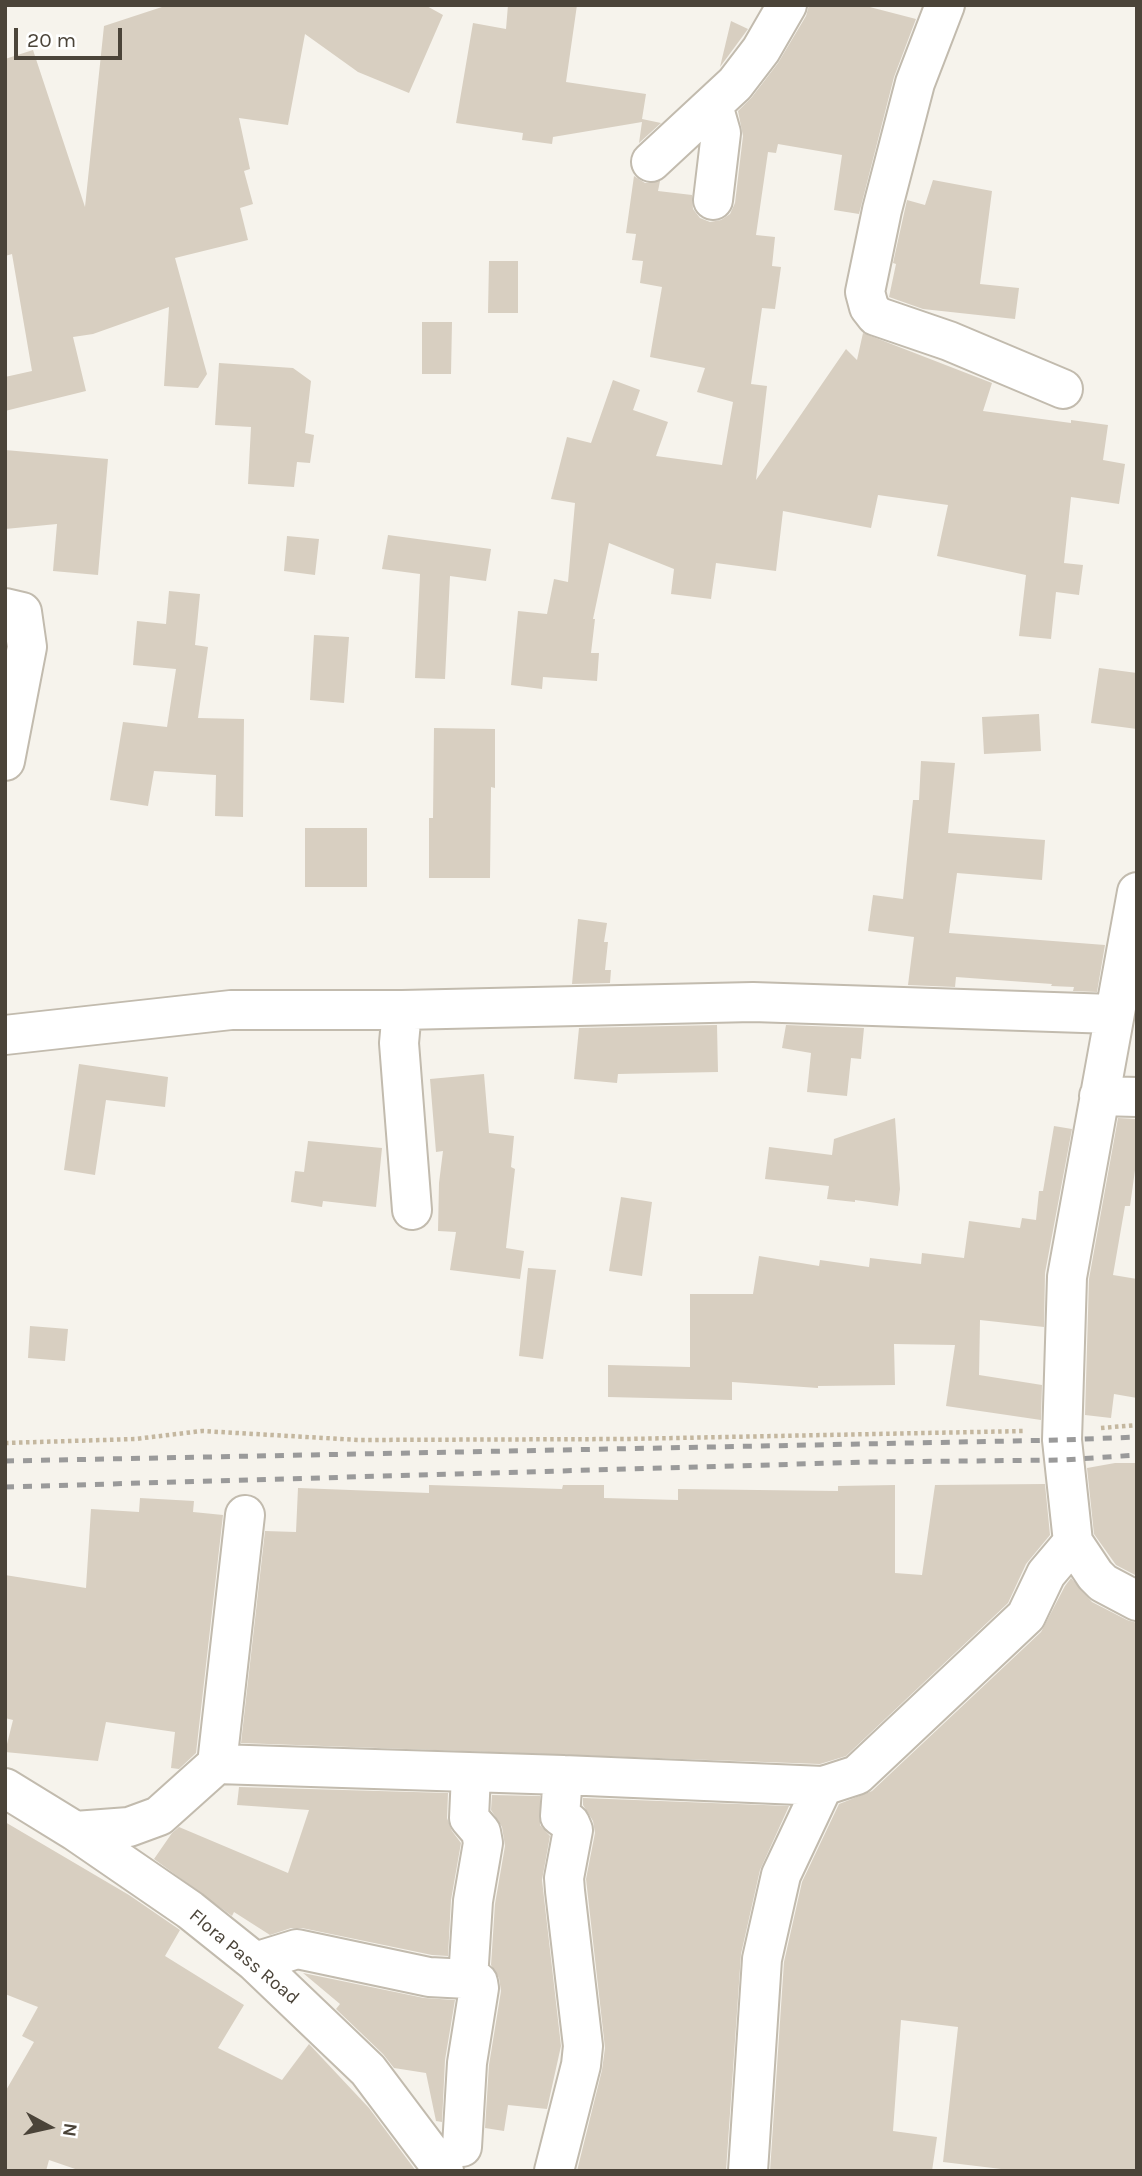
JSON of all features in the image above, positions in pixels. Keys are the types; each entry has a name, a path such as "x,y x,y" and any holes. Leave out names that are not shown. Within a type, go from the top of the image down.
{"street":[{"path":"651,162 735,84 761,50 787,5"},
{"path":"945,5 915,83 882,210 865,292 869,307 876,316 949,341 1063,389"},
{"path":"713,105 721,133 713,200"},
{"path":"5,608 22,612 27,646 5,761"},
{"path":"1137,892 1067,1277 1062,1440 1073,1542 1103,1583 1137,1601"},
{"path":"5,1035 231,1010 402,1010 753,1002 1113,1014"},
{"path":"402,1010 399,1043 412,1210"},
{"path":"1099,1096 1137,1097"},
{"path":"75,1831 129,1827 159,1816 217,1765 245,1515"},
{"path":"217,1765 823,1786 857,1775 1026,1616 1046,1574 1073,1542"},
{"path":"468,1979 473,1902 483,1843 481,1832 469,1818 471,1774"},
{"path":"554,2171 581,2065 583,2046 564,1878 573,1830 570,1823 560,1816 563,1775"},
{"path":"748,2171 762,1959 781,1875 823,1786"},
{"name":"Flora Pass Road","path":"5,1788 75,1831 190,1910 255,1962 368,2070 453,2159"},
{"path":"255,1962 297,1949 429,1977 478,1982 453,2159"}],"path":[{"path":"5,1443 135,1439 202,1431 359,1440 1063,1430 1137,1425"}],"building":[{"path":"168,5 425,5 443,15 409,93 358,72 305,34 288,125 239,118 250,169 244,171 253,204 240,208 248,240 175,258 207,374 198,388 164,386 169,307 93,334 73,337 86,391 5,411 5,377 32,371 12,254 5,256 5,59 33,50 85,207 104,26"},
{"path":"508,5 577,5 566,82 646,94 642,119 661,123 639,143 642,122 553,137 552,144 522,140 523,133 456,123 473,23 506,29"},
{"path":"809,5 862,5 916,19 894,77 859,214 834,210 842,155 778,144 776,153 768,152 756,235 775,237 772,266 781,267 775,309 762,308 751,384 767,386 756,480 846,349 857,360 863,333 992,383 983,411 1071,423 1071,420 1108,425 1103,460 1125,464 1119,504 1071,497 1064,563 1083,565 1079,595 1056,592 1051,639 1019,636 1026,575 937,556 948,505 878,495 871,528 783,511 776,571 716,563 711,599 671,594 674,569 609,543 593,619 591,653 599,653 597,681 543,677 542,689 511,685 518,611 547,614 554,579 568,582 575,503 551,499 567,437 591,443 613,380 640,390 633,410 668,422 656,456 722,465 733,402 697,392 705,368 650,357 662,287 640,283 643,261 632,260 636,234 626,233 634,176 645,183 660,181 658,191 692,195 693,209 700,218 710,222 721,220 730,214 735,203 743,136 738,111 778,63 806,16"},
{"path":"731,21 748,29 720,67"},
{"path":"933,180 992,191 980,284 1019,288 1015,319 923,309 889,297 896,264 893,263 907,200 925,205"},
{"path":"489,261 518,261 518,313 488,313"},
{"path":"422,322 452,322 451,374 422,374"},
{"path":"219,363 293,368 311,381 305,433 314,435 310,463 297,462 294,487 248,484 251,427 215,425"},
{"path":"5,450 108,459 98,575 53,571 57,524 5,529"},
{"path":"388,535 491,549 486,581 450,576 445,679 415,678 420,574 382,569"},
{"path":"287,536 319,539 315,575 284,571"},
{"path":"169,591 200,594 195,645 208,647 198,718 244,719 243,817 215,816 216,775 154,771 148,806 110,800 123,722 167,727 176,669 133,665 137,621 166,624"},
{"path":"314,635 349,637 344,703 310,700"},
{"path":"1099,668 1137,673 1137,729 1091,723"},
{"path":"1039,714 1041,751 984,754 982,717"},
{"path":"434,728 495,729 490,878 429,878"},
{"path":"921,761 955,763 948,833 1045,840 1042,880 957,873 949,933 1105,945 1097,992 1073,991 1074,987 1051,986 1052,984 956,977 955,987 908,985 914,937 868,931 873,895 903,899 913,800 919,800"},
{"path":"305,828 367,828 367,887 305,887"},
{"path":"578,919 607,923 604,942 608,942 605,970 611,970 610,983 572,984"},
{"path":"717,1025 718,1072 618,1074 617,1083 574,1079 579,1028"},
{"path":"786,1025 864,1028 861,1059 851,1058 847,1096 807,1092 811,1053 782,1048"},
{"path":"79,1064 168,1077 165,1107 106,1100 95,1175 64,1170"},
{"path":"484,1074 489,1133 514,1136 511,1167 515,1169 506,1248 524,1251 520,1279 450,1270 456,1232 438,1231 443,1151 436,1152 430,1079"},
{"path":"895,1118 900,1189 898,1206 827,1199 829,1186 765,1179 769,1147 832,1155 834,1139"},
{"path":"1118,1118 1137,1119 1137,1156 1130,1206 1125,1206 1113,1275 1137,1279 1137,1398 1114,1394 1111,1418 1085,1415 1089,1279"},
{"path":"1054,1126 1072,1129 1045,1273 1044,1327 980,1320 979,1375 1042,1385 1041,1420 946,1406 955,1345 894,1344 895,1385 818,1388 732,1382 732,1400 608,1397 608,1365 690,1367 690,1294 753,1294 759,1256 819,1266 820,1260 869,1267 870,1258 921,1264 922,1253 964,1258 969,1221 1020,1228 1022,1218 1036,1220 1039,1191 1043,1191"},
{"path":"308,1141 382,1148 376,1207 323,1201 322,1207 291,1202 295,1171 304,1172"},
{"path":"621,1197 652,1202 642,1276 609,1271"},
{"path":"528,1268 556,1270 543,1359 519,1356"},
{"path":"30,1326 68,1329 65,1361 28,1358"},
{"path":"1115,1463 1137,1463 1137,1576 1116,1565 1094,1534 1087,1468"},
{"path":"1045,1484 1050,1535 1026,1564 1008,1603 846,1756 820,1764 241,1743 265,1531 296,1532 298,1488 429,1493 429,1485 562,1489 563,1485 604,1485 604,1498 678,1500 678,1489 838,1491 838,1486 895,1485 895,1573 922,1575 935,1485"},
{"path":"140,1498 194,1501 193,1512 223,1515 196,1753 179,1769 171,1768 175,1732 106,1722 98,1761 5,1752 13,1720 5,1718 5,1575 86,1588 91,1509 139,1512"},
{"path":"1071,1578 1092,1602 1137,1623 1137,2171 1018,2171 943,2162 958,2027 901,2020 893,2131 937,2137 932,2171 770,2171 784,1962 802,1882 839,1804 872,1791 1041,1632"},
{"path":"239,1787 448,1793 447,1818 461,1843 451,1900 448,1956 302,1928 291,1928 270,1935 234,1912 232,1916 154,1859 179,1827 288,1873 309,1810 237,1805"},
{"path":"492,1795 540,1796 540,1825 550,1836 542,1880 561,2046 547,2109 508,2105 504,2131 485,2128 489,2065 501,1991 499,1978 491,1965 495,1904 505,1846 502,1827 491,1810"},
{"path":"583,1798 789,1806 760,1870 741,1954 726,2171 577,2171 605,2048 586,1879 595,1833 593,1821 583,1805"},
{"path":"5,1822 129,1895 180,1930 165,1956 244,2005 218,2048 282,2080 309,2044 369,2108 416,2171 81,2171 49,2160 46,2171 5,2171 5,2092 34,2042 22,2036 38,2007 5,1994"},
{"path":"303,1973 424,1998 455,2000 445,2060 442,2122 436,2121 426,2073 394,2068 336,2009 340,2004"}],"railway":[{"path":"5,1461 1137,1437"},
{"path":"5,1487 870,1462 1064,1460 1137,1455"}]}
